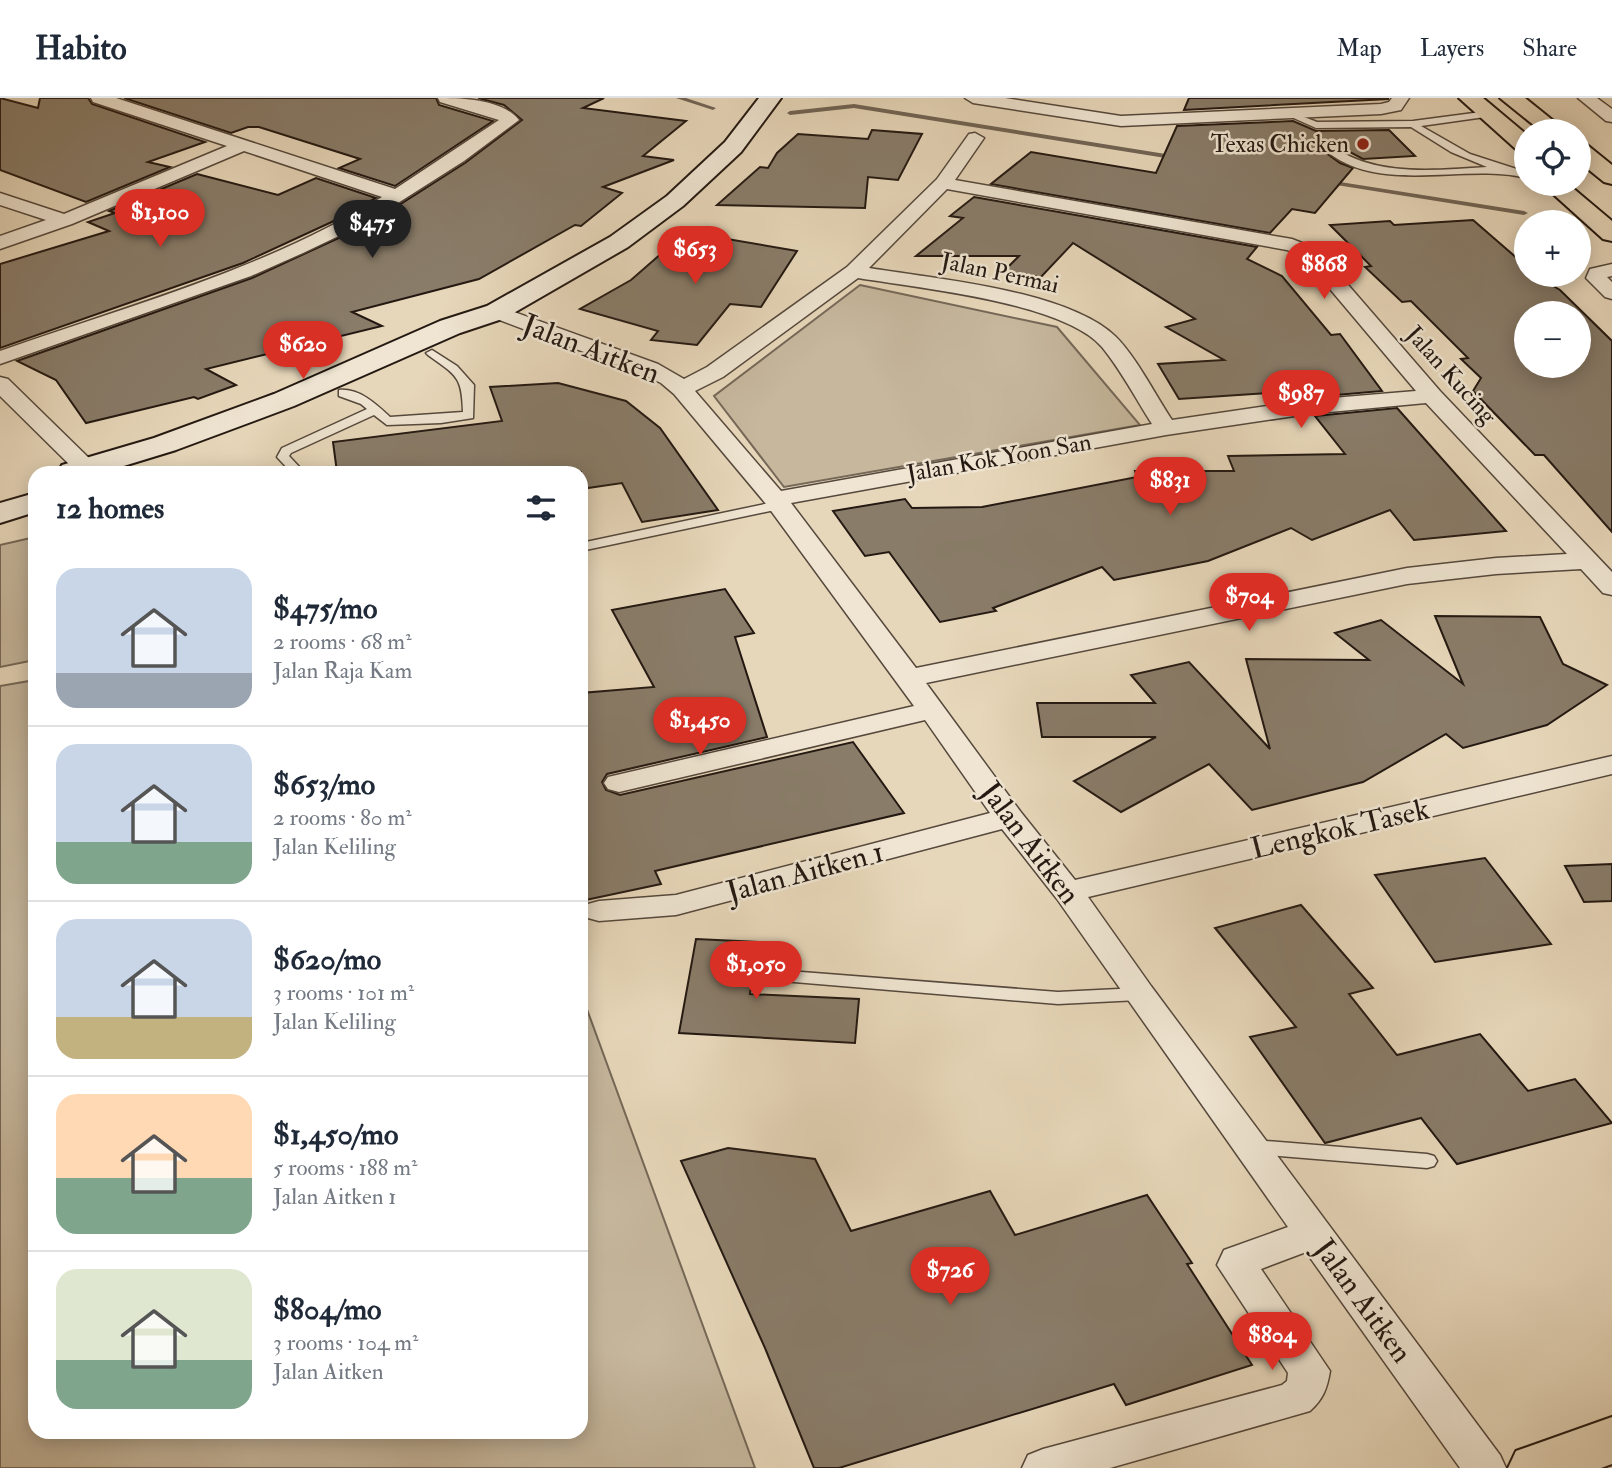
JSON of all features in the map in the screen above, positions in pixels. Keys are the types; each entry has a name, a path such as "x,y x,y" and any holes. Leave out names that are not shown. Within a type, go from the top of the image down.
{"main road":[{"path":"92,466 165,444 284,400 450,327 496,312 620,242 675,201 733,147 770,98"},
{"path":"1470,98 1514,136"},
{"path":"1511,98 1539,119"},
{"path":"1591,156 1612,167"},
{"path":"1591,159 1612,177"},
{"path":"1591,191 1612,206"},
{"path":"1568,196 1612,234"},
{"path":"145,466 343,393 485,326 496,312"},
{"path":"0,494 28,486"},
{"path":"0,513 28,504"},
{"path":"1536,1468 1612,1440"}],"street":[{"path":"99,98 395,195"},
{"path":"0,358 244,272 360,218 510,121 503,114 446,98"},
{"path":"973,98 1121,121 1381,109 1395,106 1401,98"},
{"path":"1586,98 1612,117"},
{"path":"682,389 715,372 854,271 943,183 975,138"},
{"path":"0,243 65,220 244,145"},
{"name":"Jalan Kucing","path":"943,183 1303,248 1432,396 1612,587"},
{"path":"0,199 65,220"},
{"path":"1612,270 1597,273 1596,278 1612,293"},
{"name":"Jalan Permai","path":"854,271 1023,302 1074,318 1092,327 1110,343 1166,428"},
{"name":"Jalan Aitken","path":"496,312 650,369 682,389 777,502 909,678 1009,818 1069,892 1139,994 1485,1468"},
{"path":"0,384 75,466"},
{"name":"Jalan Kok Yoon San","path":"777,502 1166,428 1308,407 1432,396"},
{"path":"909,678 1408,576 1496,566 1586,561"},
{"path":"619,783 932,710"},
{"name":"Lengkok Tasek","path":"1069,892 1612,765"},
{"name":"Jalan Aitken 1","path":"598,911 676,905 1009,818"},
{"path":"1043,1468 1295,1399 1307,1389 1309,1371 1237,1265 1238,1261 1313,1234"}],"lane":[{"path":"1291,115 1316,130 1413,124 1489,114"},
{"path":"1413,124 1452,151 1514,172"},
{"path":"1325,145 1345,161 1387,170 1431,172 1502,169"},
{"path":"343,393 365,401 387,421 469,415 468,385 453,368 432,353"},
{"path":"292,466 283,457 286,451 375,410"},
{"path":"588,545 777,502"},
{"path":"776,976 1058,998 1139,994"},
{"path":"1250,1147 1427,1161"}],"shaded area":[{"path":"860,285 1057,327 1140,425 784,487 714,396"},
{"path":"28,539 28,661 0,667 0,545"},
{"path":"28,681 28,1439 588,1439 588,1012 755,1468 0,1468 0,686"}],"building":[{"path":"0,98 38,108 40,98 88,98 92,104 205,142 148,162 170,167 86,202 0,170"},
{"path":"124,98 436,98 439,105 493,121 395,186 339,168 360,159 259,127 248,127 231,133"},
{"path":"478,98 604,98 583,108 686,121 643,156 674,160 603,187 622,193 581,226 575,225 479,279 352,312 382,326 206,369 236,385 198,399 194,397 86,423 56,380 17,361 252,278 369,224 465,163 522,120 504,105"},
{"path":"1189,98 1388,98 1388,99 1184,110"},
{"path":"1293,121 1316,131 1389,130 1415,156 1363,159 1329,141 1319,142 1318,147 1340,163 1353,168 1315,213 1292,209 1270,233 991,184 1031,152 1156,173 1177,126"},
{"path":"872,130 922,134 898,180 868,177 865,208 717,205 760,167 768,168 777,153 798,134 868,139"},
{"path":"197,174 278,195 316,178 376,198 336,220 243,263 0,348 0,264 109,231 88,222 115,213 109,211"},
{"path":"974,197 1257,247 1247,259 1282,276 1331,335 1340,334 1382,391 1302,398 1296,391 1179,399 1158,364 1224,360 1166,327 1195,319 1073,243 1041,277 1004,271 1019,256 916,256 963,218 950,216"},
{"path":"1473,220 1514,256 1514,287 1555,287 1571,301 1514,301 1514,378 1591,378 1591,320 1612,341 1612,532 1544,455 1535,455 1473,391 1481,378 1461,359 1468,358 1411,301 1402,302 1365,267 1371,266 1330,225 1390,221 1394,225"},
{"path":"686,232 797,251 761,307 730,304 697,345 651,340 658,331 580,309 631,280"},
{"path":"558,383 626,401 660,428 718,510 642,522 622,483 588,488 588,466 336,466 333,442 502,421 490,387"},
{"path":"1397,408 1506,531 1414,540 1390,510 1312,540 1291,528 1208,561 1114,580 1102,567 993,608 996,611 940,622 889,552 865,556 833,511 905,499 912,508 982,507 1137,477 1135,471 1234,471 1228,456 1345,454 1315,416"},
{"path":"725,589 754,633 735,637 767,737 607,774 602,782 606,790 620,795 853,742 904,813 655,871 661,884 588,900 588,692 654,687 612,610"},
{"path":"1435,616 1540,617 1563,664 1607,685 1547,725 1463,748 1446,734 1363,782 1252,810 1209,764 1121,812 1074,781 1156,737 1042,737 1037,703 1155,703 1131,675 1189,662 1270,749 1246,659 1369,660 1335,633 1381,620 1463,684"},
{"path":"1485,858 1551,944 1435,962 1375,875"},
{"path":"1612,864 1612,901 1584,902 1565,866"},
{"path":"1301,905 1373,988 1349,994 1397,1055 1480,1034 1528,1091 1575,1079 1612,1123 1457,1164 1421,1118 1325,1143 1250,1037 1296,1027 1215,928"},
{"path":"696,939 758,942 750,994 859,999 855,1043 679,1033"},
{"path":"728,1148 815,1159 851,1231 990,1191 1015,1235 1147,1195 1192,1263 1187,1264 1252,1365 1126,1405 1114,1384 839,1468 814,1468 765,1348 681,1161"}],"waterway":[{"path":"679,98 713,108"},
{"path":"790,113 854,106 1178,158"},
{"path":"1324,181 1514,211"}],"place":[{"name":"Texas Chicken","path":"1363,144"}]}
